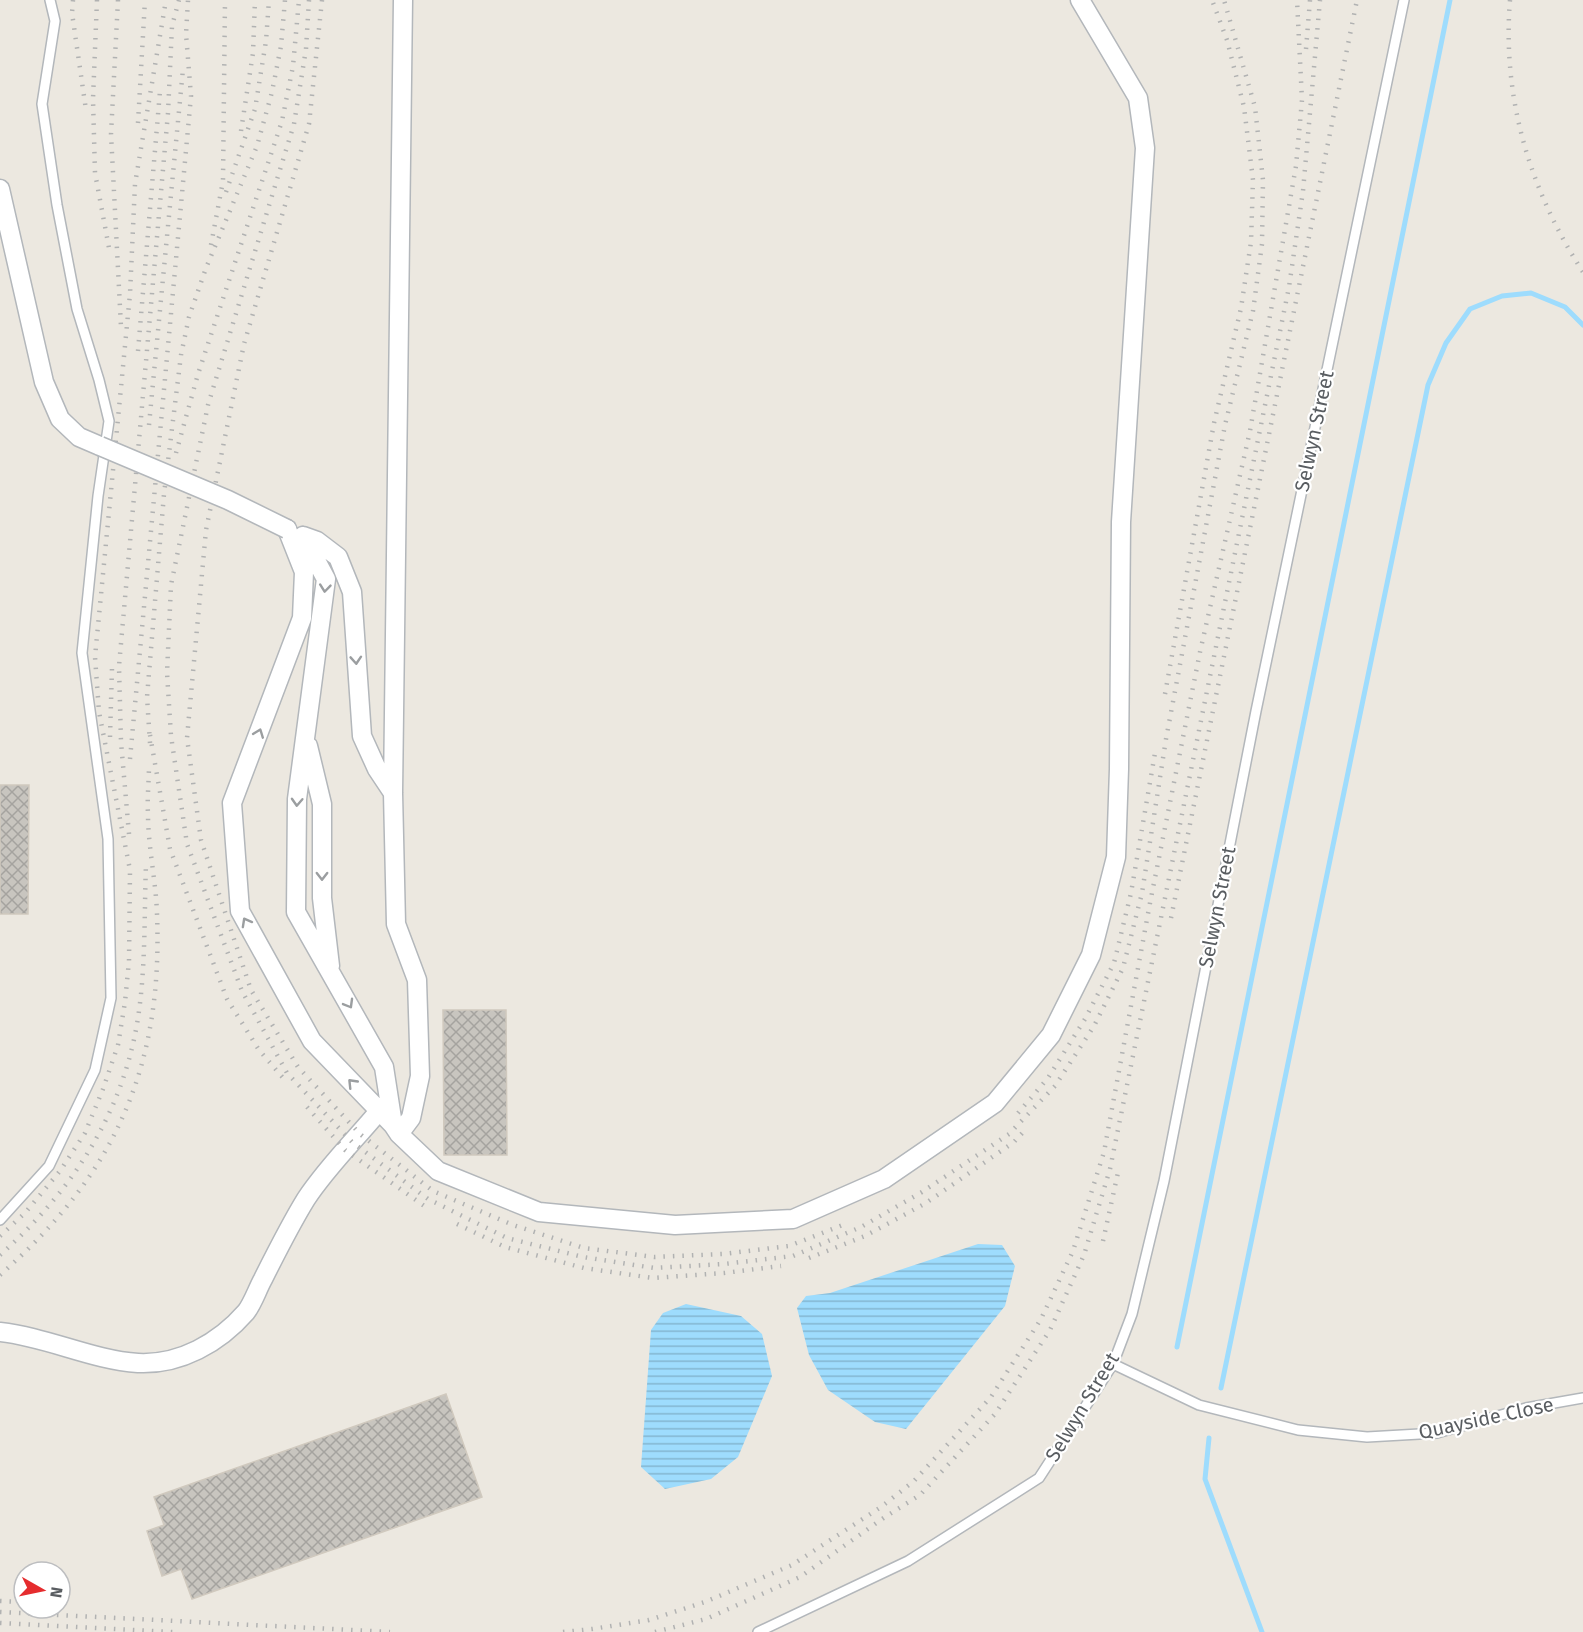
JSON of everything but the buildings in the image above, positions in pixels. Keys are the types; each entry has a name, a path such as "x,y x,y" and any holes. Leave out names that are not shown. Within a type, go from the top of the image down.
{"street":[{"path":"396,1130 411,1118 420,1076 417,980 396,924 393,793 403,0"},
{"path":"295,532 304,572 302,618 232,803 240,910 312,1041 438,1171 538,1212 675,1225 794,1219 884,1179 995,1103 1051,1035 1091,955 1116,857 1121,522 1144,148 1138,98 1080,0"},
{"path":"0,189 44,382 60,419 78,437 228,500 316,541 338,557 352,592 362,736 377,769 393,793"},
{"path":"295,532 326,579 297,799 296,912 384,1067 396,1130"},
{"path":"305,736 322,804 322,898 332,975"},
{"path":"0,1332 25,1335 117,1360 139,1363 187,1355 211,1343 247,1311 307,1198 379,1111"}],"lane":[{"path":"0,1220 49,1166 95,1070 111,999 108,839 82,653 98,496 109,421 77,309 57,205 42,104 55,21 50,0"},
{"name":"Selwyn Street","path":"758,1632 908,1561 1039,1478 1113,1364 1132,1314 1164,1181 1256,711 1404,0"},
{"name":"Quayside Close","path":"1113,1364 1199,1405 1298,1430 1367,1437 1437,1433 1526,1408 1583,1398"}],"water":[{"path":"978,1244 1002,1245 1015,1266 1005,1306 906,1429 875,1422 828,1390 809,1355 797,1308 806,1296 830,1293"},
{"path":"686,1304 741,1316 762,1334 772,1376 738,1457 711,1479 665,1489 641,1467 651,1330 663,1313"}],"waterway":[{"path":"1177,1347 1450,0"},
{"path":"1221,1388 1428,385 1446,343 1470,309 1502,296 1531,293 1565,307 1583,325"},
{"path":"1209,1438 1205,1479 1262,1632"}],"railway":[{"path":"73,0 72,13 86,110"},
{"path":"97,0 93,99 95,173 109,248"},
{"path":"118,0 111,134 121,327"},
{"path":"138,123 145,0"},
{"path":"0,1236 25,1213 60,1171 85,1133 118,1045 125,1002 129,961 130,870 99,712 95,657 130,294 135,184 166,0"},
{"path":"129,834 121,742 119,666 168,113 172,26 179,0"},
{"path":"130,759 191,96 186,34 188,0"},
{"path":"211,245 223,181 225,0"},
{"path":"241,131 253,53 255,0"},
{"path":"226,192 255,109 266,41 269,0"},
{"path":"150,743 147,697 164,494 181,355 189,317 206,268 257,146 272,92 281,46 285,0"},
{"path":"176,453 198,374 282,121 293,66 299,0"},
{"path":"309,0 306,49 294,124 208,405 171,585 167,673 171,736 187,844 242,991 287,1073 352,1142 428,1199 507,1238 583,1257 654,1268 724,1264 793,1256 861,1227 922,1192 1009,1134 1055,1086 1094,1026 1123,968 1142,893 1166,739 1225,425 1253,311 1262,244 1263,180 1255,107 1224,0"},
{"path":"322,0 309,124 244,344 206,530 187,738 201,840 251,990 298,1067 360,1134 433,1191 513,1225 584,1248 654,1257 723,1254 789,1246 848,1223"},
{"path":"1165,694 1214,423 1241,308 1251,242 1253,180 1244,107 1227,40 1212,0"},
{"path":"563,1632 649,1620 705,1602 792,1565 881,1507 914,1481 991,1397 1041,1319 1073,1251 1104,1152 1200,652 1250,431 1296,166 1302,100 1297,0"},
{"path":"1306,49 1310,0"},
{"path":"655,1632 706,1619 800,1577 920,1495 995,1414 1050,1330 1084,1255 1110,1169 1289,287 1303,191 1320,0"},
{"path":"1171,918 1357,0"},
{"path":"1510,0 1511,72 1524,142 1548,209 1583,272"},
{"path":"149,425 183,69"},
{"path":"138,351 160,91"},
{"path":"110,737 112,668"},
{"path":"150,735 170,849 227,999 259,1050 284,1079"},
{"path":"1018,1113 1048,1078 1085,1019 1114,963 1131,893 1155,753"},
{"path":"0,1275 40,1237 74,1198 102,1157 124,1114 140,1069 151,1021 157,970 157,914 148,826 149,764"},
{"path":"0,1255 49,1206 70,1179 89,1151 119,1091 129,1058 140,1004 146,864"},
{"path":"307,1107 345,1150 430,1210"},
{"path":"809,1258 865,1236 926,1203 1014,1142 1027,1128"},
{"path":"1103,1241 1119,1168"},
{"path":"457,1224 505,1247 584,1268 653,1278 781,1266"},
{"path":"0,1601 12,1602"},
{"path":"0,1612 390,1632"},
{"path":"0,1623 173,1632"}]}
